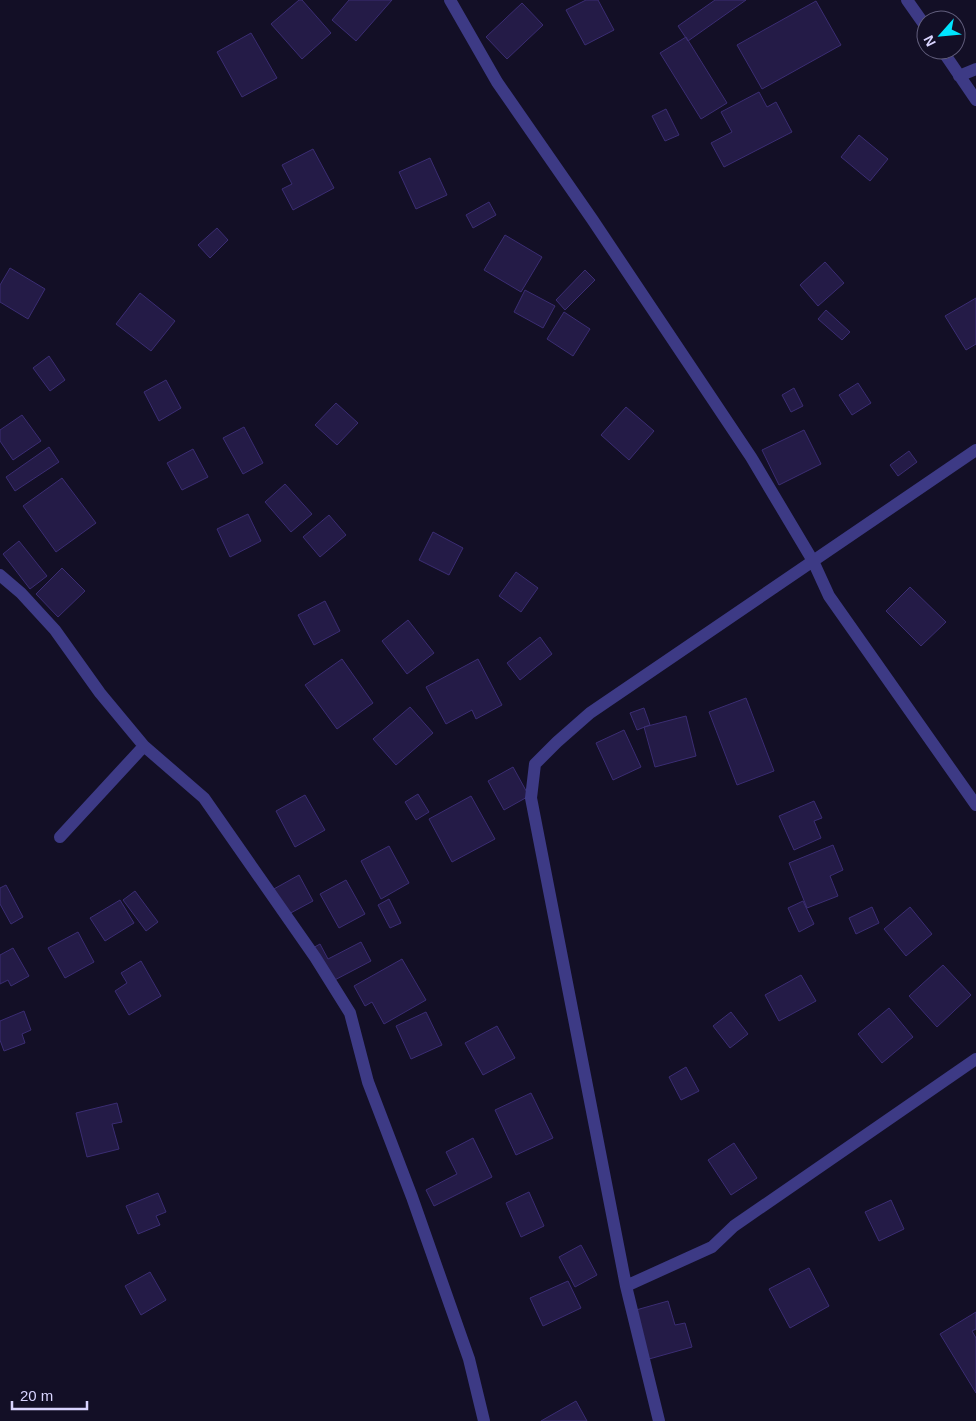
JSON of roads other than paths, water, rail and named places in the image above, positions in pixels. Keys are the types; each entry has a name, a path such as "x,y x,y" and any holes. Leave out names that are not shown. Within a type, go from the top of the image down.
{"street":[{"path":"450,0 497,82 684,355 751,457 813,561 829,596 976,805"},
{"path":"907,0 916,13"},
{"path":"949,60 976,100"},
{"path":"959,76 976,69"},
{"path":"659,1421 626,1286 531,798 536,764 557,742 590,713 976,450"},
{"path":"0,575 21,593 55,630 100,693 144,746 204,798 315,956 350,1013 368,1082 412,1197 469,1359 484,1421"},
{"path":"60,837 144,746"},
{"path":"626,1286 712,1247 734,1226 976,1059"}]}
